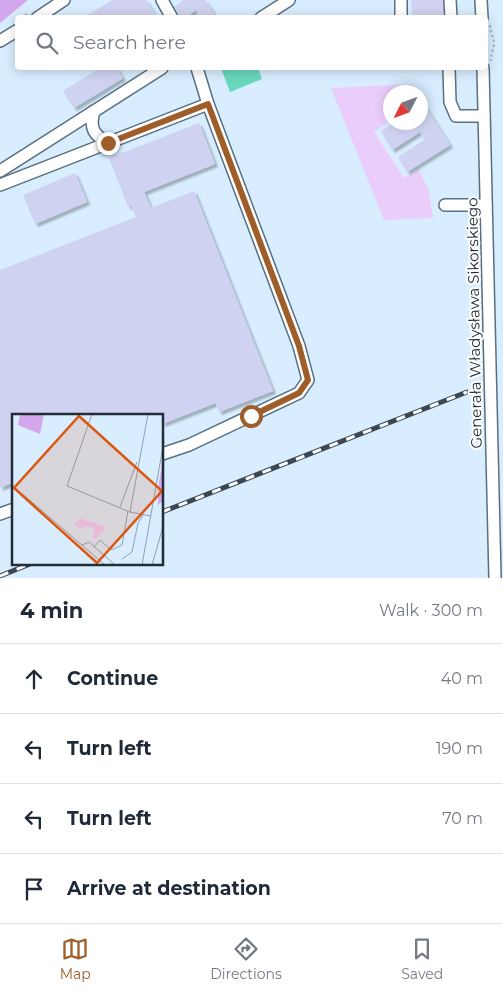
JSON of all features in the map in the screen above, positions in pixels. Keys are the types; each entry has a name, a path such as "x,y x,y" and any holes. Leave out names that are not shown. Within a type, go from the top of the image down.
{"street":[{"path":"42,15 64,0"},
{"path":"162,0 170,15"},
{"path":"263,15 270,6 288,0"},
{"path":"401,0 401,15"},
{"path":"450,0 451,15"},
{"path":"481,0 482,15"},
{"path":"0,41 15,32"},
{"path":"0,172 159,70"},
{"path":"164,453 198,441 299,393 308,380 299,346 208,104 198,70"},
{"path":"449,70 450,102 456,116 484,116"},
{"name":"Generała Władysława Sikorskiego","path":"483,70 494,578"},
{"path":"0,185 208,104"},
{"path":"94,112 93,130 97,136 108,143"},
{"path":"445,206 486,205"},
{"path":"0,514 12,510"}],"shaded area":[{"path":"0,0 28,0 0,23"},
{"path":"222,70 259,70 262,79 230,92"},
{"path":"383,85 383,126 374,132 404,178 419,170 429,191 433,218 384,220 331,88"}],"building":[{"path":"112,0 146,0 155,15 88,15"},
{"path":"184,0 205,0 215,15 199,15 196,10 189,15 180,15 174,7"},
{"path":"411,0 446,0 446,15 413,15"},
{"path":"97,70 118,70 123,78 74,108 63,91"},
{"path":"428,110 450,145 407,172 398,157 424,140 420,132 392,150 381,131 428,130"},
{"path":"199,123 215,164 144,192 151,208 194,191 273,391 219,412 216,403 164,423 164,414 12,414 12,483 0,488 0,270 136,217 131,205 128,207 109,158"},
{"path":"75,173 87,202 35,224 23,195"}],"railway":[{"path":"164,511 467,392"},
{"path":"0,576 25,566"}],"route":[{"path":"108,143 208,104 299,346 308,380 299,393 251,416"}]}
